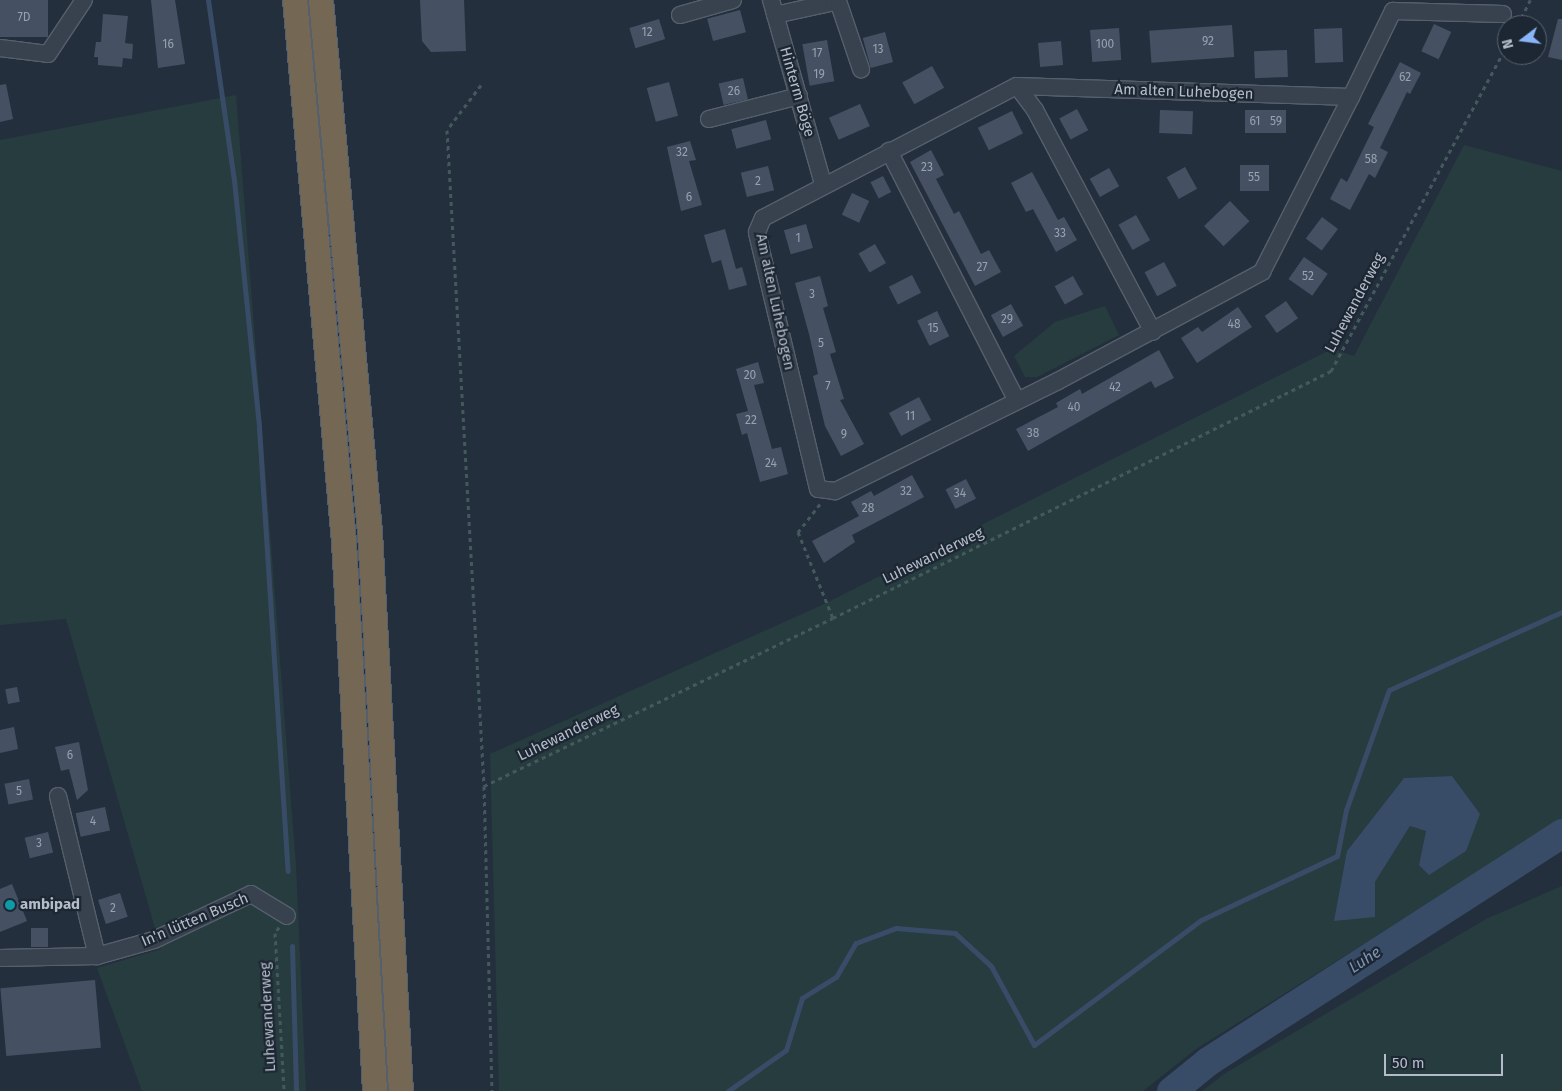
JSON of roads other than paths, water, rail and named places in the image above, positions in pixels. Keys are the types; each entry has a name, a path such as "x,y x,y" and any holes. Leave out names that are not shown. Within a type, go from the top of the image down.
{"highway":[{"path":"295,0 343,523 375,1091"},
{"path":"321,0 370,532 401,1091"}],"street":[{"path":"0,48 48,54 84,0"},
{"path":"680,15 733,0"},
{"path":"773,7 834,2 839,4 861,69"},
{"name":"Hinterm Böge","path":"773,7 823,184"},
{"path":"889,151 1016,399 1152,332 1262,272 1269,263 1392,11 1503,14"},
{"path":"1017,86 1035,110 1152,332"},
{"name":"Am alten Luhebogen","path":"1016,399 835,491 818,489 758,232 762,218 823,184 1017,86 1351,97"},
{"path":"709,119 799,96"},
{"path":"58,796 97,956"},
{"name":"In'n lütten Busch","path":"0,958 97,956 154,940 251,894 287,916"}],"water":[{"path":"1452,776 1480,814 1466,851 1429,875 1419,865 1426,831 1410,826 1375,882 1375,917 1334,921 1347,851 1404,778"}],"waterway":[{"path":"208,0 234,180 259,428 288,871"},
{"path":"728,1091 786,1050 802,998 836,977 856,943 896,928 955,933 991,966 1034,1045 1201,920 1337,856 1346,810 1389,690 1562,612"},
{"name":"Luhe","path":"1171,1091 1208,1061 1562,833"},
{"path":"292,946 296,1091"}],"place":[{"name":"ambipad","path":"10,905"}]}
